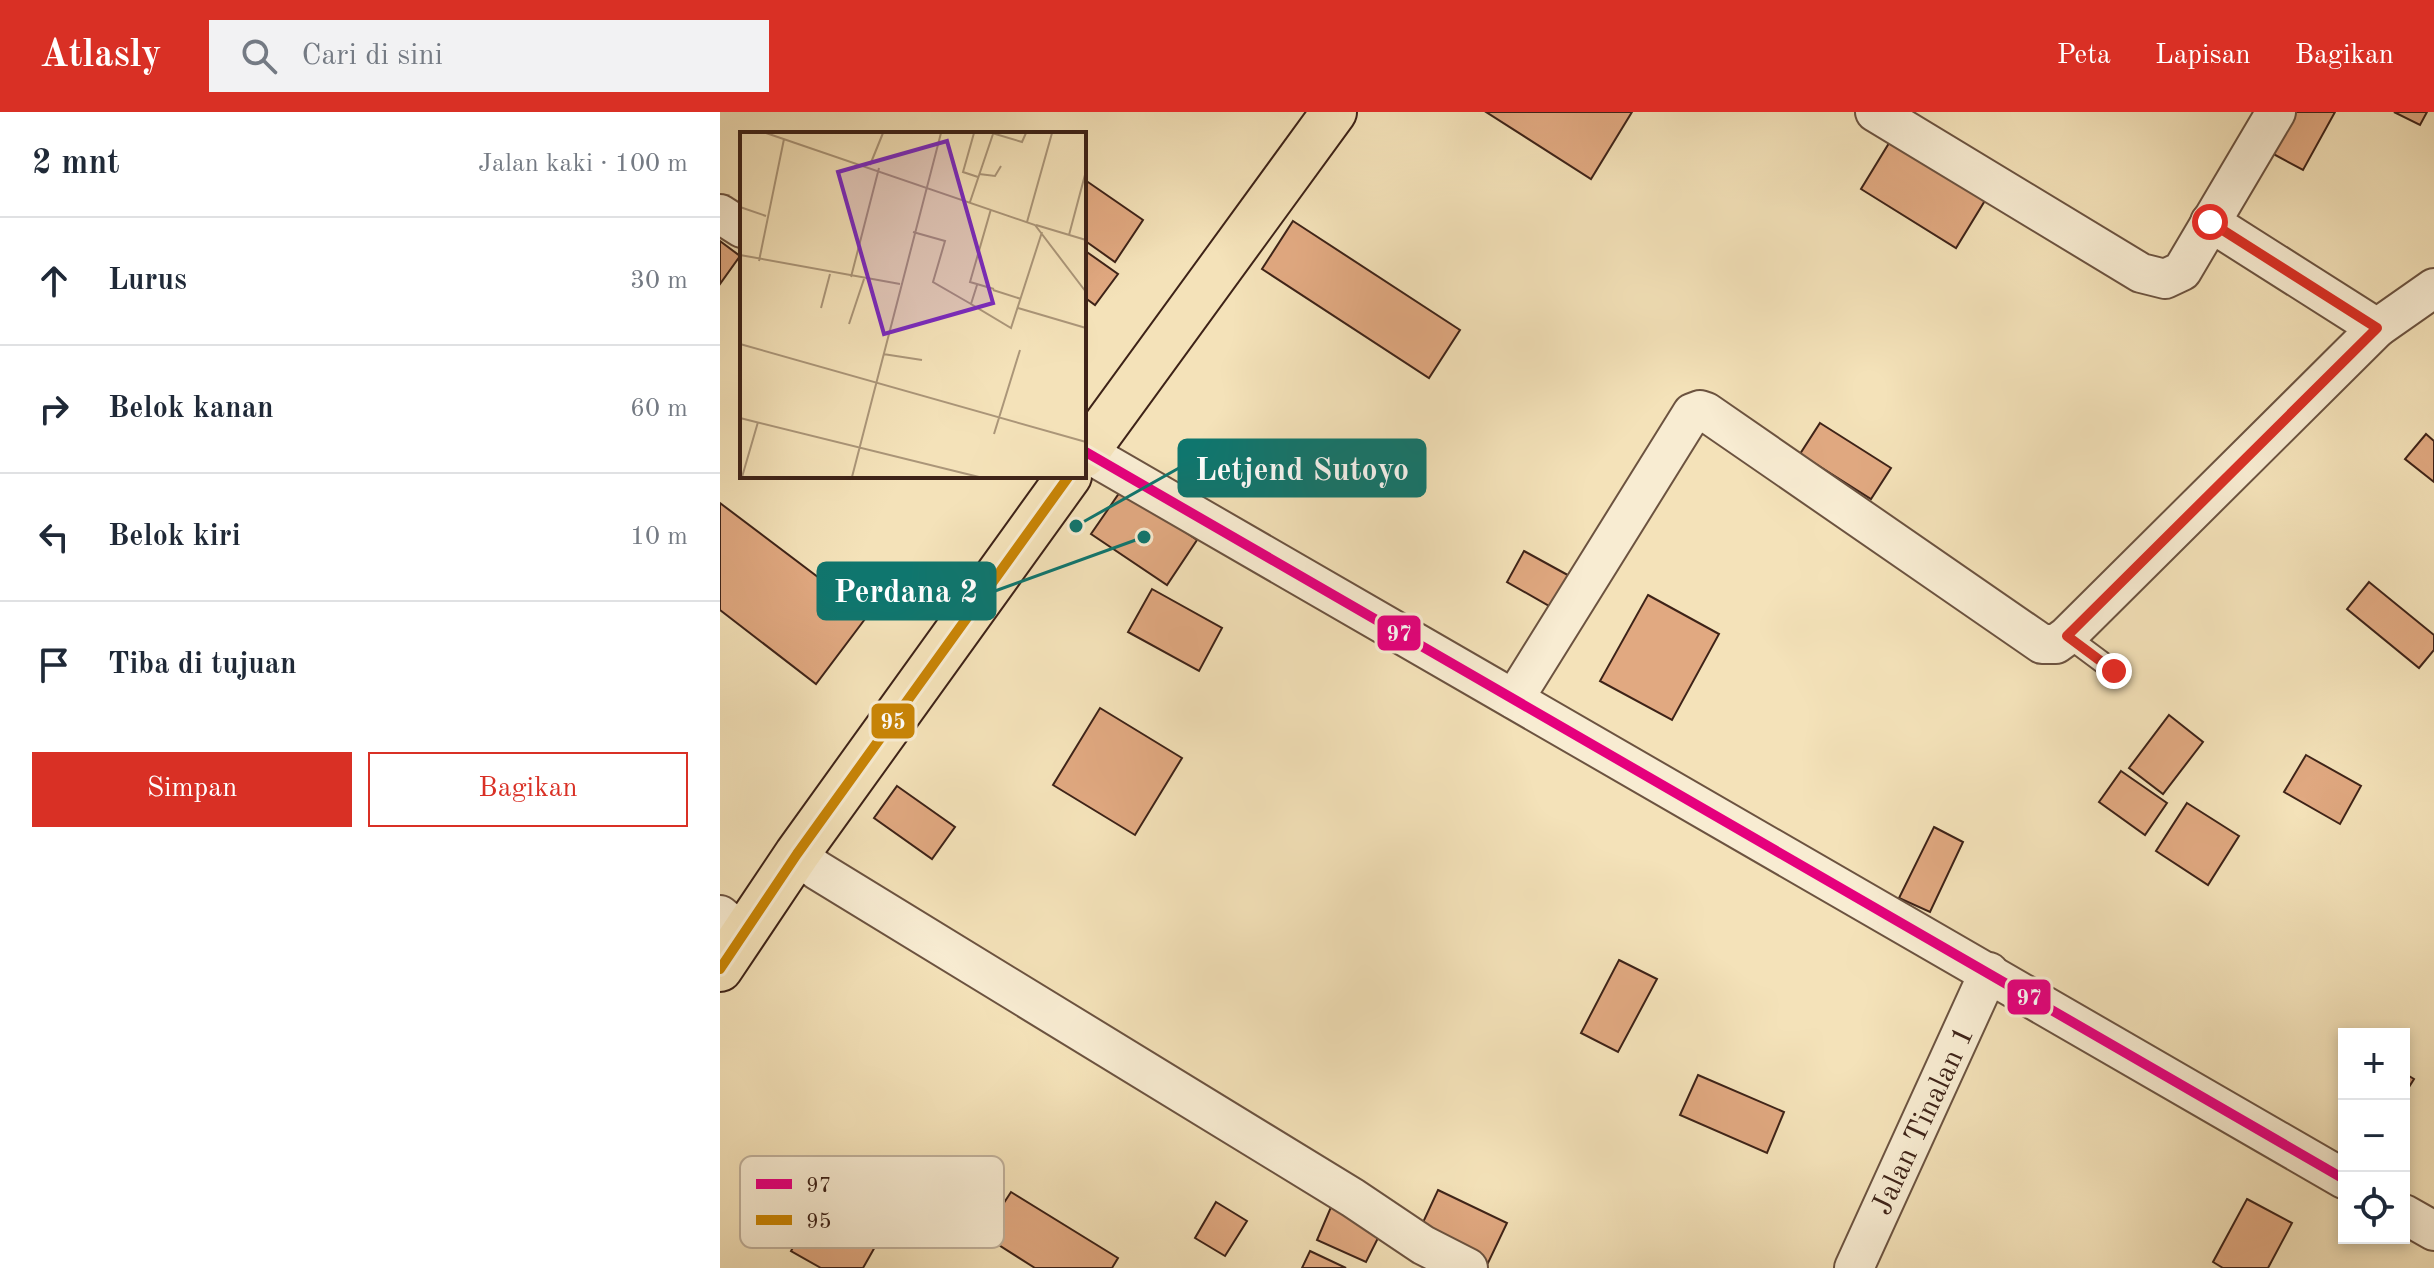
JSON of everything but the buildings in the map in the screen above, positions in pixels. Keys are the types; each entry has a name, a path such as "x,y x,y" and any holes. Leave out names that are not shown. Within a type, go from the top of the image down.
{"main road":[{"path":"1086,452 1334,112"},
{"path":"728,940 797,854 1067,478"}],"street":[{"path":"1875,112 2141,273 2165,279 2182,271 2276,112"},
{"path":"720,214 740,227"},
{"path":"2210,222 2377,328"},
{"path":"1514,699 1692,413 1700,410 2042,644 2056,644 2377,328 2434,288"},
{"path":"1086,462 1514,699 2338,1176"},
{"path":"797,854 817,870 1353,1198 1423,1245 1468,1268"},
{"name":"Jalan Tinalan 1","path":"1854,1268 1989,972"},
{"path":"2410,1217 2434,1231"}],"lane":[{"path":"2067,636 2114,671"}],"transit line":[{"name":"97","path":"1086,452 2338,1176"},
{"name":"95","path":"720,969 797,854 1068,478"}],"place":[{"name":"Letjend Sutoyo","path":"1076,526"},
{"name":"Perdana 2","path":"1144,537"}],"route":[{"path":"2114,671 2067,636 2377,328 2210,222"}]}
